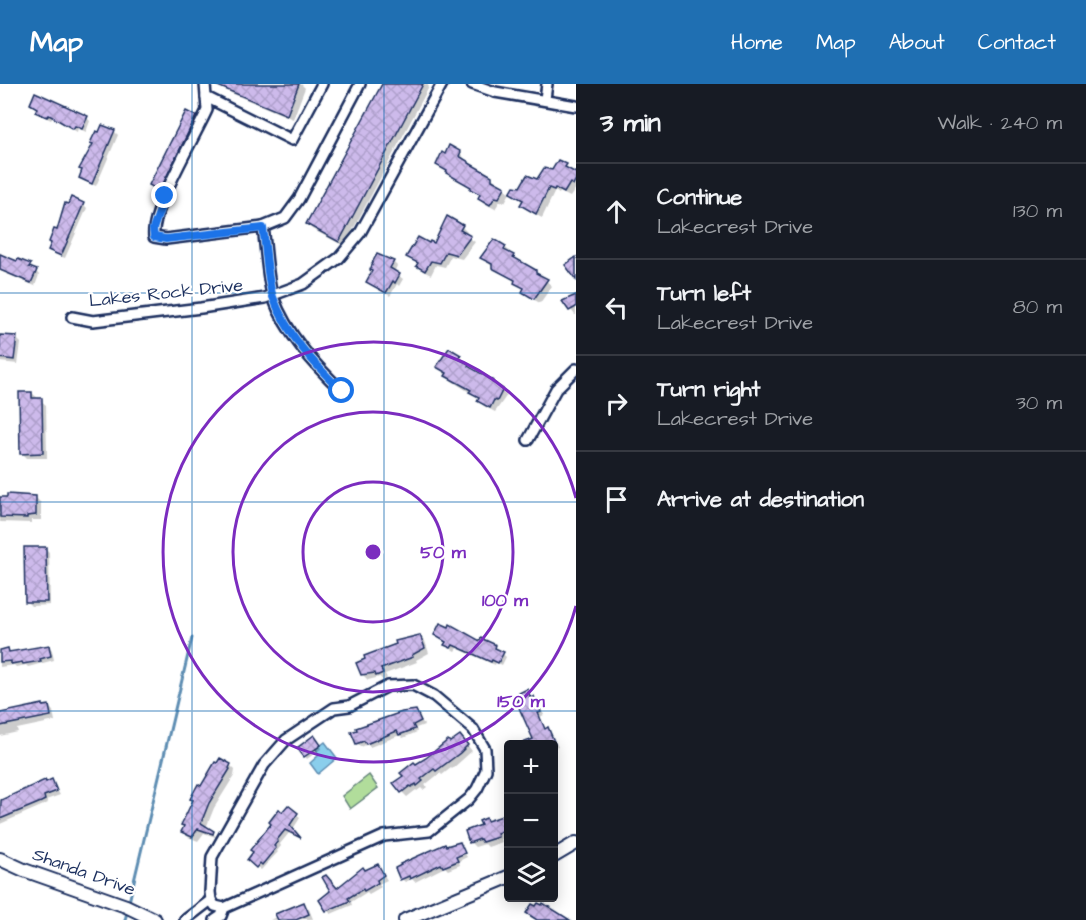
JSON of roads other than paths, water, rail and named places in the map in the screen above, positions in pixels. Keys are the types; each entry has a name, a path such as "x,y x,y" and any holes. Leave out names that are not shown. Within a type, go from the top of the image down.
{"street":[{"path":"205,84 207,110 164,199 153,229 154,237 166,239 263,228 285,218 299,199 360,84"},
{"path":"206,97 292,140 322,84"},
{"name":"Lakes Rock Drive","path":"72,317 93,321 201,308 272,296 303,284 339,258 360,233 442,84"},
{"path":"472,84 495,92 576,106"},
{"path":"544,99 547,84"},
{"path":"263,228 272,296 291,334 319,368 342,391"},
{"path":"528,440 556,389 576,369"},
{"path":"413,685 434,696 473,729 485,748 486,770 477,789 469,799 429,831 384,836 224,908 215,906 211,900 212,857 264,765 286,740 334,708 349,706 388,686 413,685"},
{"path":"558,854 576,843"},
{"name":"Shanda Drive","path":"0,859 24,870 126,906 155,920"},
{"path":"405,920 504,879"},
{"path":"185,920 211,900"},
{"path":"215,920 224,908"}],"water":[{"path":"325,742 337,758 318,774 310,763 319,755 316,749"}],"waterway":[{"path":"129,902 192,638"},
{"path":"125,920 127,912"}]}
